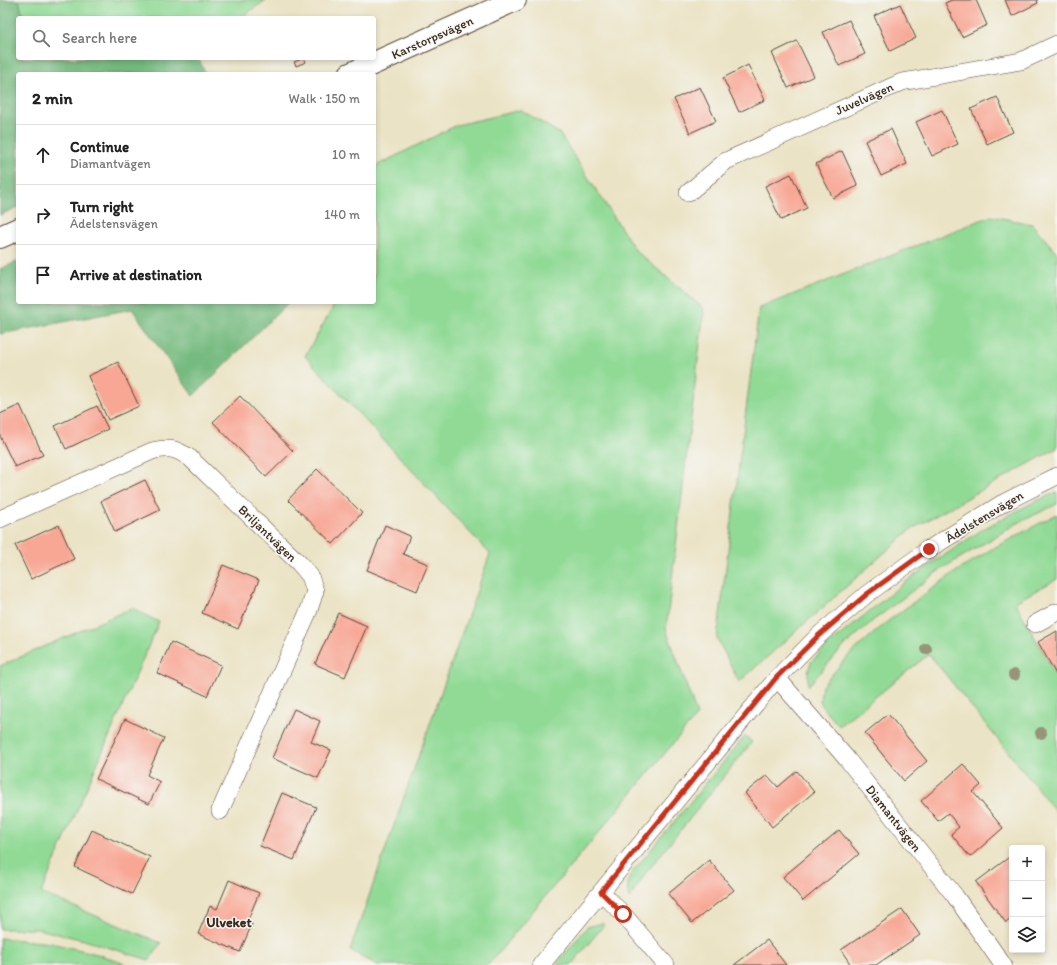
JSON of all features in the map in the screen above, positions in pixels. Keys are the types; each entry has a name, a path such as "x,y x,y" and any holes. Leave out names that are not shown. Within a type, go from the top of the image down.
{"main road":[{"name":"Karstorpsvägen","path":"354,72 514,0"},
{"path":"0,237 16,230"}],"street":[{"name":"Juvelvägen","path":"688,193 726,161 902,82 1021,61 1057,44"},
{"name":"Briljantvägen","path":"0,518 152,451 170,448 179,451 190,458 299,563 310,576 315,592 309,610 220,811"},
{"name":"Ädelstensvägen","path":"541,965 776,678 818,636 867,594 929,549 1003,503 1057,476"},
{"path":"1035,624 1057,612"},
{"name":"Diamantvägen","path":"776,678 852,765 955,896 1003,965"},
{"path":"601,892 623,914 666,965"}],"green space":[{"path":"0,0 19,0 23,16 16,16 16,60 199,60 205,72 16,72 16,208 0,215"},
{"path":"19,0 266,0 243,16 23,16"},
{"path":"521,110 559,133 636,251 704,309 666,629 697,715 488,965 377,965 350,950 490,554 305,356 335,304 376,304 376,166 457,125"},
{"path":"991,216 1032,224 1057,253 1057,448 910,530 739,682 717,638 759,308"},
{"path":"16,262 16,304 287,304 193,396 132,309 0,334 0,269"},
{"path":"1057,492 1057,504 1016,524 940,570 875,619 844,646 808,686 808,672 811,662 827,646 905,582 983,529 1030,504"},
{"path":"1057,514 1057,579 1015,602 1057,677 1057,813 929,654 839,726 823,708 820,700 822,686 848,656 888,621 948,577 990,550"},
{"path":"132,608 159,622 41,893 161,943 149,960 84,940 38,929 0,929 0,666"},
{"path":"745,736 752,742 645,874 630,898 628,884 630,875"},
{"path":"602,923 604,925 571,965 556,965 587,927"},
{"path":"0,938 52,943 97,954 128,965 0,965"}],"building":[{"path":"952,0 976,0 987,25 962,37 945,3"},
{"path":"1005,0 1037,0 1038,3 1012,16"},
{"path":"900,4 916,38 890,51 874,16"},
{"path":"849,20 865,54 839,66 823,32"},
{"path":"797,41 814,76 788,88 772,53"},
{"path":"305,60 306,62 296,66 294,62"},
{"path":"748,65 765,100 739,112 723,78"},
{"path":"700,87 716,121 690,133 674,99"},
{"path":"997,97 1013,132 987,144 971,109"},
{"path":"942,110 958,144 932,156 916,122"},
{"path":"891,129 907,164 881,176 865,141"},
{"path":"842,151 858,186 833,198 816,164"},
{"path":"791,174 807,208 781,220 765,186"},
{"path":"118,362 139,406 108,420 88,376"},
{"path":"240,396 293,451 266,477 213,422"},
{"path":"20,405 43,455 15,467 0,436 0,414"},
{"path":"97,406 108,429 66,449 55,426"},
{"path":"317,469 362,513 333,544 288,500"},
{"path":"145,480 160,510 115,532 101,501"},
{"path":"59,525 74,559 31,579 15,545"},
{"path":"385,525 410,536 403,554 428,564 417,591 367,570"},
{"path":"223,565 259,580 238,629 202,613"},
{"path":"338,613 367,626 345,677 315,664"},
{"path":"1057,631 1057,676 1038,642"},
{"path":"171,642 221,665 207,696 157,673"},
{"path":"294,709 320,721 311,742 331,750 318,778 272,758"},
{"path":"888,714 927,761 904,781 865,733"},
{"path":"125,719 164,738 147,775 160,782 149,804 96,779"},
{"path":"963,764 981,785 973,792 1003,828 970,857 951,834 959,827 948,813 938,821 921,801"},
{"path":"797,771 814,792 772,827 745,793 767,775 778,787"},
{"path":"282,793 316,807 294,860 260,846"},
{"path":"92,830 150,857 132,894 75,867"},
{"path":"839,830 859,854 803,901 783,877"},
{"path":"1009,857 1009,920 1006,923 976,882"},
{"path":"709,860 734,890 692,923 668,894"},
{"path":"229,880 259,893 247,922 252,924 240,952 198,934 210,906 217,909"},
{"path":"902,909 920,935 876,965 851,965 841,950"},
{"path":"767,940 786,965 734,965"}],"district":[{"name":"Ulveket","path":"229,922"}],"route":[{"path":"623,914 601,892 776,678 818,636 867,594 929,549"}]}
